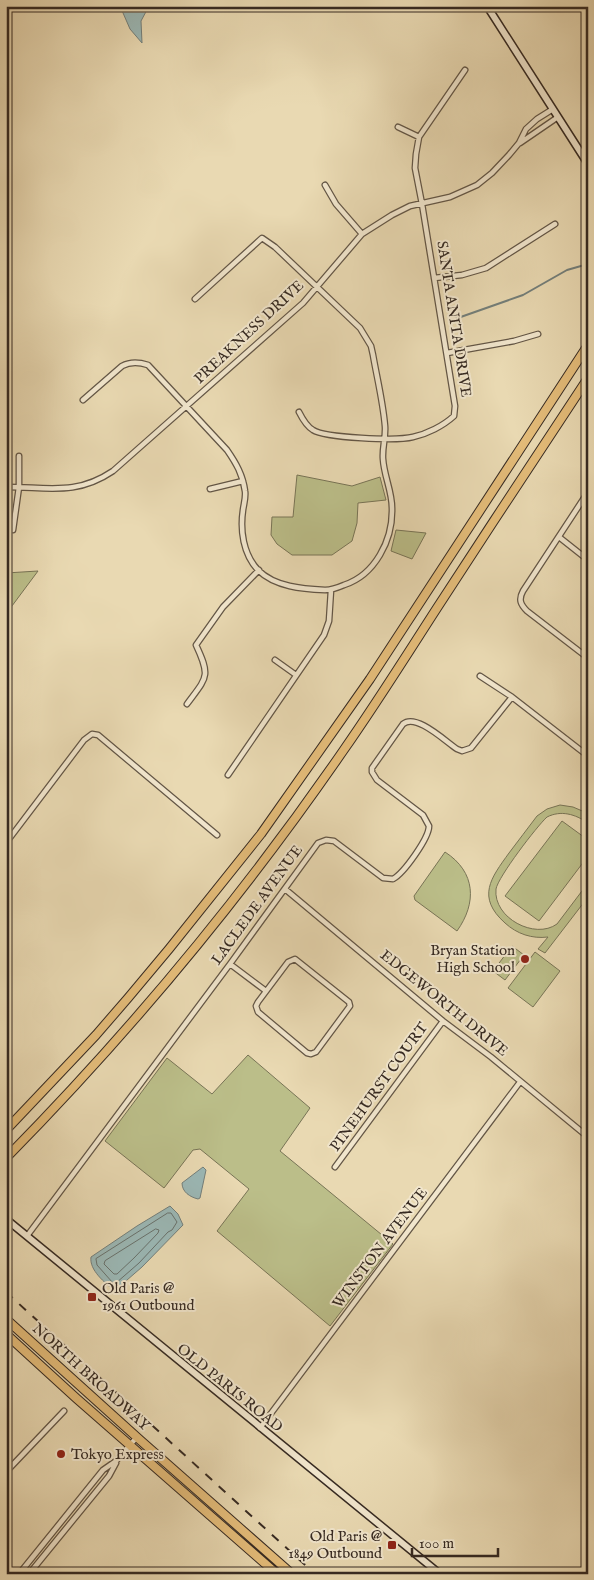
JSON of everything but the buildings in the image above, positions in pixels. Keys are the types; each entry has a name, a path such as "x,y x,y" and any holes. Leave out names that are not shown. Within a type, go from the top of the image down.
{"highway":[{"path":"6,1130 96,1035 128,998 261,834 370,679 588,345"},
{"path":"6,1158 68,1096 137,1017 281,838 343,751 588,378"},
{"name":"NORTH BROADWAY","path":"6,1319 292,1574"},
{"name":"NORTH BROADWAY","path":"6,1334 277,1574"}],"street":[{"path":"487,6 588,164"},
{"name":"SANTA ANITA DRIVE","path":"298,412 311,429 320,433 352,437 404,439 435,429 454,416 456,406 415,168 419,137 465,70"},
{"name":"PREAKNESS DRIVE","path":"519,143 526,129 553,109"},
{"name":"PREAKNESS DRIVE","path":"6,487 74,488 102,478 187,407 303,304 362,234 410,206 450,197 476,185 492,173 519,143 558,117"},
{"path":"398,127 419,137"},
{"path":"325,185 336,204 362,234"},
{"path":"434,278 462,275 486,268 555,224"},
{"path":"83,400 122,366 135,362 148,365 227,450 238,465 245,493 241,527 242,535 246,549 259,570 277,582 290,586 331,590 350,583 367,572 378,560 386,543 392,510 392,498 383,464 384,418 371,346 360,328 275,247 262,238 195,299"},
{"path":"446,353 514,341 538,334"},
{"path":"13,530 19,487 19,456"},
{"path":"210,489 243,482"},
{"path":"588,492 523,591 520,601 528,611 588,658"},
{"path":"559,537 588,560"},
{"path":"187,704 201,685 206,672 206,665 196,645 223,607 259,570"},
{"path":"228,775 324,635 329,621 331,590"},
{"path":"274,660 296,675"},
{"path":"480,676 512,697 588,756"},
{"name":"LACLEDE AVENUE","path":"26,1236 230,964 318,843 326,840 334,841 383,878 387,879 396,877 427,837 429,826 428,821 423,815 377,780 372,772 372,768 403,724 412,720 421,723 462,751 472,748 512,697"},
{"path":"6,844 84,740 92,734 98,736 217,835"},
{"name":"EDGEWORTH DRIVE","path":"285,889 443,1021 588,1137"},
{"path":"295,959 349,1002 350,1006 316,1052 311,1054 307,1053 258,1012 256,1006 266,991 288,962 295,959"},
{"path":"230,964 266,991"},
{"name":"PINEHURST COURT","path":"336,1167 443,1021"},
{"name":"WINSTON AVENUE","path":"260,1428 520,1082"},
{"name":"OLD PARIS ROAD","path":"6,1220 440,1574"},
{"path":"6,1472 64,1411"},
{"path":"19,1574 103,1470 116,1461 137,1437"},
{"path":"30,1574 110,1476 116,1461"},
{"path":"584,1574 588,1568"}],"green space":[{"path":"297,475 352,486 380,477 386,500 358,503 357,523 352,541 332,555 292,555 277,544 271,535 272,517 293,517"},
{"path":"396,530 426,533 412,559 391,551"},
{"path":"38,571 6,614 6,573"},
{"path":"560,805 573,807 587,813 588,823 578,817 563,813 547,817 510,863 496,889 501,909 508,917 527,928 538,929 548,928 557,924 588,883 588,897 545,953 538,949 548,937 525,935 505,923 496,914 491,905 489,888 502,862 537,816 547,809"},
{"path":"562,821 588,840 588,856 539,921 505,896"},
{"path":"445,852 463,869 468,878 470,889 468,910 457,931 415,900 414,896"},
{"path":"512,946 524,955 505,980 493,971"},
{"path":"535,952 560,971 533,1007 508,988"},
{"path":"248,1055 310,1108 280,1151 393,1244 330,1326 217,1231 249,1189 200,1149 193,1150 164,1188 105,1141 167,1058 212,1094"}],"water":[{"path":"120,6 149,6 141,21 142,43 130,29"},
{"path":"203,1167 206,1170 200,1198 198,1199 187,1194 183,1189 182,1183"},
{"path":"170,1206 178,1214 183,1225 142,1267 115,1291 102,1280 92,1267 91,1257"}],"waterway":[{"path":"455,319 523,295 567,270 588,264"}],"railway":[{"path":"6,1292 315,1574"}],"place":[{"name":"Bryan Station High School","path":"525,959"},
{"name":"Old Paris @ 1961 Outbound","path":"92,1297"},
{"name":"Tokyo Express","path":"61,1454"},
{"name":"Old Paris @ 1849 Outbound","path":"392,1545"}]}
